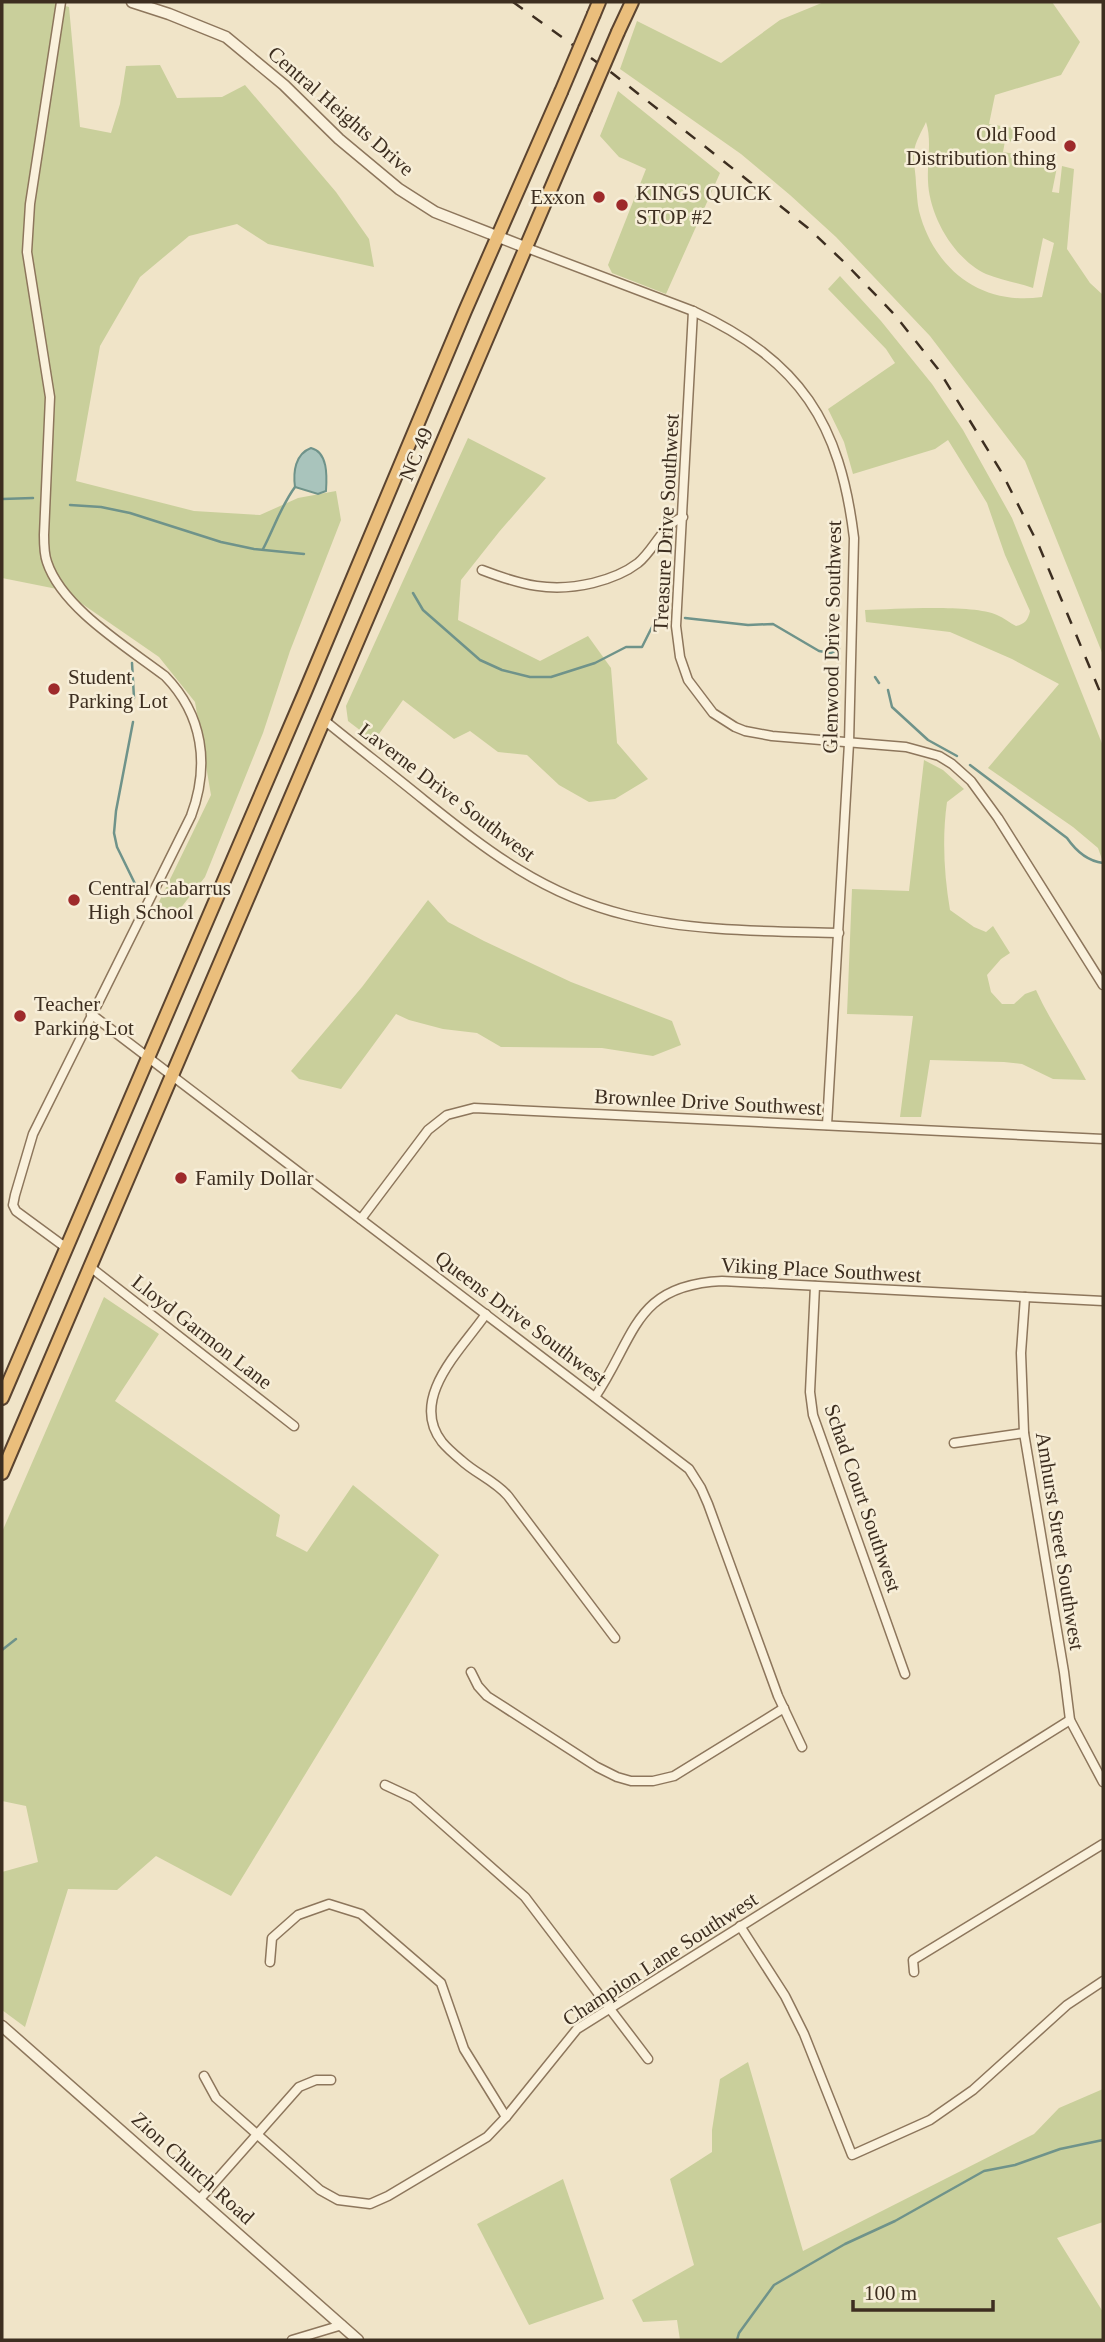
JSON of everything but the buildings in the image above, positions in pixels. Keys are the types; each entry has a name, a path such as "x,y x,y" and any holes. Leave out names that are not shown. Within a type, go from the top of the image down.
{"highway":[{"name":"NC 49","path":"2,1473 632,2"},
{"name":"NC 49","path":"2,1398 596,8"}],"street":[{"path":"61,2 30,204 27,252 50,397 45,555 54,578 74,604 177,688 197,728 202,758 200,786 191,816 33,1134 13,1205 16,1211 65,1247"},
{"name":"Central Heights Drive","path":"132,2 226,37 284,85 340,139 399,189 435,212 527,248"},
{"name":"Glenwood Drive Southwest","path":"527,248 693,311 758,349 800,387 819,415 838,457 854,538 849,743 827,1125"},
{"name":"Treasure Drive Southwest","path":"693,311 676,626 681,664 695,691 722,720 745,732 906,747 927,751 952,764 971,781 998,818 1103,985"},
{"path":"482,570 531,586 553,589 607,579 638,563 671,523 683,517"},
{"name":"Laverne Drive Southwest","path":"324,720 470,837 510,866 564,894 611,911 663,923 839,933"},
{"name":"Queens Drive Southwest","path":"91,1014 682,1462 701,1488 784,1708 802,1747"},
{"name":"Brownlee Drive Southwest","path":"361,1219 437,1120 459,1110 474,1108 1103,1139"},
{"name":"Lloyd Garmon Lane","path":"89,1266 294,1426"},
{"name":"Viking Place Southwest","path":"595,1397 644,1314 664,1295 688,1284 722,1281 1103,1301"},
{"name":"Schad Court Southwest","path":"816,1286 810,1392 813,1415 905,1674"},
{"name":"Amhurst Street Southwest","path":"1025,1297 1021,1353 1024,1433 1070,1720 1103,1782"},
{"path":"486,1314 436,1384 431,1401 434,1427 442,1442 464,1464 487,1477 508,1496 615,1638"},
{"path":"954,1443 1024,1433"},
{"path":"471,1672 487,1696 597,1767 631,1781 674,1776 784,1708"},
{"name":"Champion Lane Southwest","path":"204,2076 216,2098 320,2190 338,2200 370,2204 486,2137 506,2117 577,2029 1070,1720"},
{"path":"385,1785 413,1798 525,1897 648,2059"},
{"path":"915,1972 913,1960 1103,1844"},
{"path":"270,1962 272,1938 298,1915 329,1904 361,1913 441,1983 464,2049 506,2117"},
{"path":"740,1926 785,1996 804,2034 852,2154 930,2120 972,2090 1067,2005 1103,1981"},
{"name":"Zion Church Road","path":"2,2026 358,2340"},
{"path":"200,2200 299,2087 316,2080 331,2080"},
{"path":"292,2340 342,2325"}],"green space":[{"path":"2,2 50,2 69,7 80,127 111,133 120,104 126,66 160,65 177,98 222,97 245,85 336,192 369,239 374,267 268,244 237,224 189,236 140,277 100,346 76,481 194,511 260,515 298,498 336,491 341,520 290,651 263,733 205,877 176,914 157,906 211,795 195,702 159,657 62,590 2,578"},
{"path":"824,2 1052,2 1080,42 1061,75 995,95 989,124 1020,129 1016,142 1005,141 1003,152 1052,160 1057,167 1052,192 1059,193 1062,166 1074,169 1067,249 1090,283 1103,295 1103,655 1025,461 930,336 836,237 790,195 741,154 620,69 637,21 721,63 780,20","holes":["926,122 929,194 945,235 974,267 986,274 1033,288 1043,238 1054,243 1042,297 999,296 980,289 948,266 936,250 919,211 914,160 916,144"]},
{"path":"618,91 720,173 666,294 612,273 608,265 646,169 619,157 600,136"},
{"path":"840,276 932,384 963,430 1012,518 1103,746 1103,862 1098,848 1073,827 988,768 1059,684 1012,659 950,632 866,622 865,610 953,608 1000,616 1016,626 1026,621 1030,611 1005,555 987,503 948,440 935,449 853,474 844,442 828,409 895,363 886,349 828,289"},
{"path":"468,438 546,478 461,580 458,620 540,661 588,636 611,668 617,743 648,779 615,799 589,802 559,785 527,755 498,752 470,731 454,739 403,700 374,741 348,721 346,706"},
{"path":"924,760 943,770 964,789 947,802 945,815 948,897 950,910 974,927 986,932 993,926 1010,953 987,975 991,992 1002,1004 1014,1004 1025,994 1036,990 1086,1080 1053,1079 1022,1064 930,1060 921,1117 900,1117 913,1016 847,1014 852,889 909,891"},
{"path":"428,900 448,922 484,941 571,982 672,1021 681,1045 653,1056 602,1048 501,1047 477,1033 443,1029 396,1014 341,1089 299,1079 291,1071 362,987"},
{"path":"104,1297 159,1334 115,1401 280,1515 276,1536 307,1552 353,1485 439,1555 231,1896 156,1856 117,1890 68,1889 25,2027 2,2010 2,1872 38,1862 26,1806 2,1801 2,1532"},
{"path":"748,2062 803,2251 1034,2134 1059,2108 1103,2089 1103,2222 1057,2238 1103,2312 1103,2340 680,2340 677,2320 643,2322 632,2300 694,2265 670,2179 712,2152 712,2130 720,2079"},
{"path":"563,2179 604,2299 529,2325 477,2224"}],"water":[{"path":"311,448 321,454 325,465 326,491 318,494 295,487 294,475 298,459"}],"waterway":[{"path":"263,549 295,487"},
{"path":"2,499 33,498"},
{"path":"70,505 101,507 130,513 221,542 254,549 304,554"},
{"path":"413,593 423,610 480,660 502,670 530,677 551,677 595,663 626,647 642,647 655,621 666,618"},
{"path":"685,618 748,625 773,624 819,651 831,653 839,649"},
{"path":"132,663 134,698"},
{"path":"875,677 879,683"},
{"path":"888,690 892,707 928,740 957,756"},
{"path":"133,722 114,833 117,847 139,892"},
{"path":"970,765 1067,838 1082,855 1103,863"},
{"path":"2,1650 16,1639"},
{"path":"737,2340 739,2333 774,2285 845,2244 895,2221 984,2171 1015,2165 1060,2149 1103,2140"}],"railway":[{"path":"513,2 612,73 808,228 894,314 938,369 1002,473 1039,546 1103,699"}],"place":[{"name":"Old Food Distribution thing","path":"1070,146"},
{"name":"Exxon","path":"599,197"},
{"name":"KINGS QUICK STOP #2","path":"622,205"},
{"name":"Student Parking Lot","path":"54,689"},
{"name":"Central Cabarrus High School","path":"74,900"},
{"name":"Teacher Parking Lot","path":"20,1016"},
{"name":"Family Dollar","path":"181,1178"}]}
